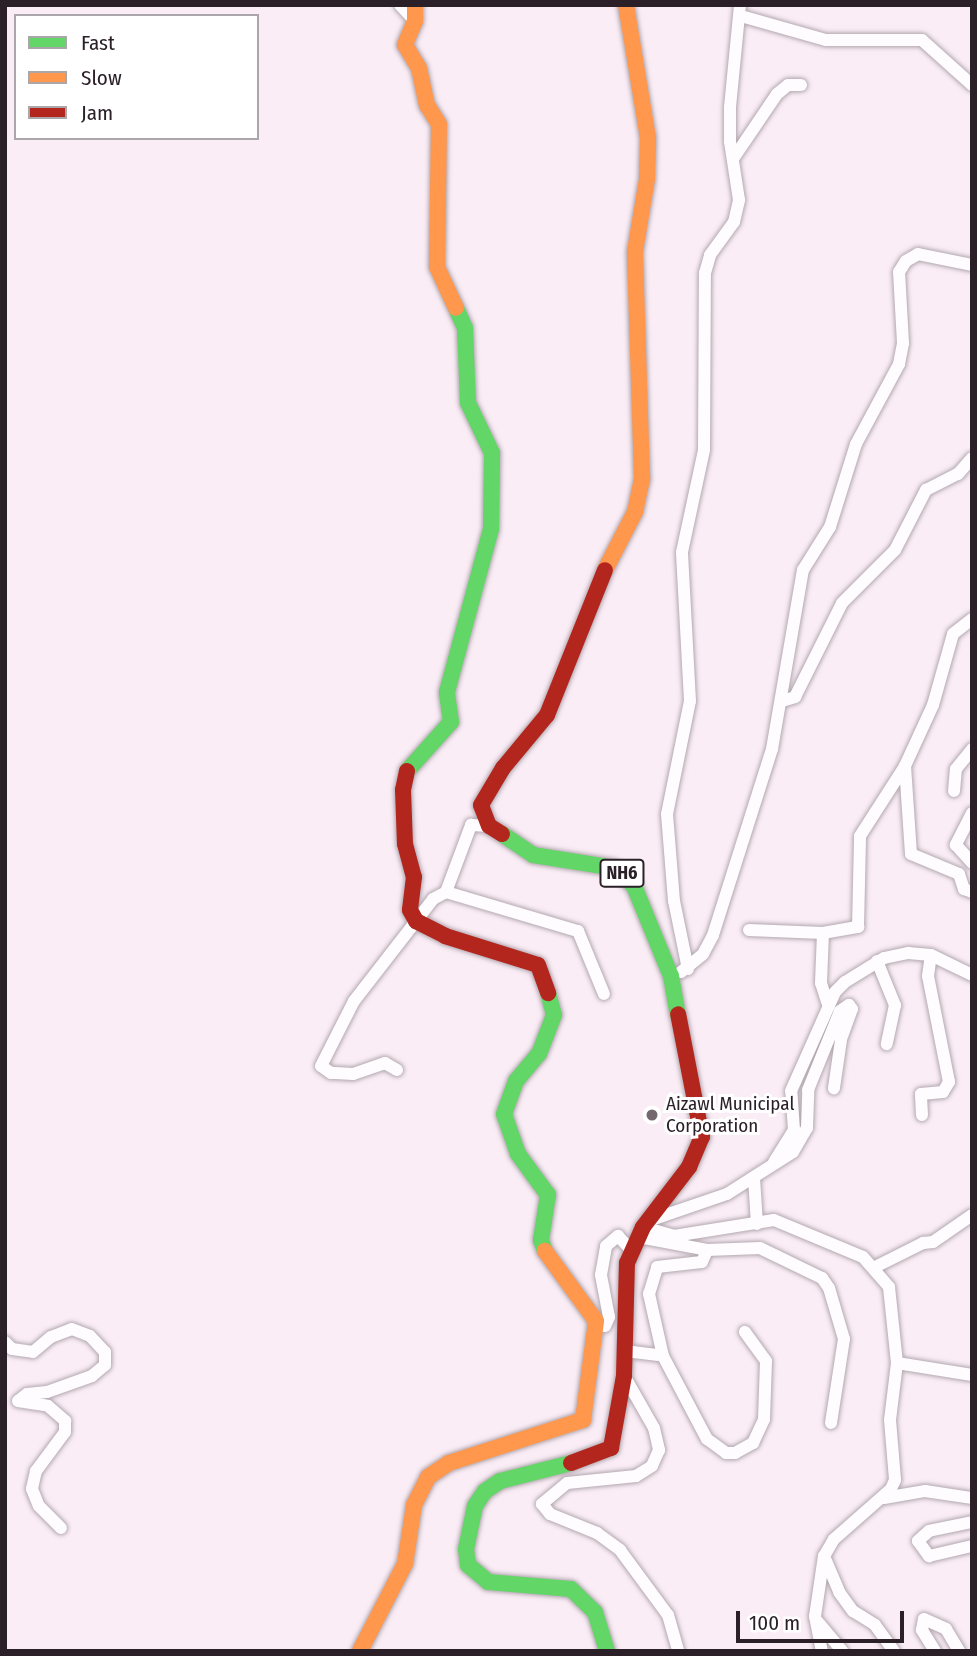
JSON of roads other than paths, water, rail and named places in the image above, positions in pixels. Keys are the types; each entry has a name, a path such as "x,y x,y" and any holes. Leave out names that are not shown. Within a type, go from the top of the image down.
{"main road":[{"path":"489,826 481,805 489,788 547,715 593,594 635,512 642,478 635,251 647,179 648,138 626,5"},
{"path":"360,1651 405,1564 414,1506 429,1477 449,1463 583,1420 596,1321 549,1262 541,1240 548,1195 518,1154 503,1114 516,1081 539,1054 554,1015 542,968 445,936 416,920 410,910 414,877 405,844 403,790 409,764 451,722 447,692 491,529 492,453 468,403 465,328 437,267 442,149 439,124 428,105 419,68 405,45 415,13"},
{"name":"NH6","path":"489,826 533,855 599,865 625,874 671,976 702,1137 689,1167 640,1234 622,1284 624,1376 620,1423 611,1448 593,1457 500,1481 485,1491 475,1506 466,1549 468,1565 488,1582 571,1590 595,1612 607,1651"}],"street":[{"path":"400,5 415,13"},
{"path":"688,969 674,901 667,814 690,701 682,552 704,450 705,273 709,256 738,210 730,85 737,61 740,11 826,40 922,40 972,85"},
{"path":"733,159 777,94 788,85 801,85"},
{"path":"671,976 688,969 713,935 772,748 803,570 834,519 845,471 899,363 903,343 899,272 906,261 918,254 972,265"},
{"path":"782,701 797,694 842,603 895,550 926,490 958,474 972,458"},
{"path":"749,930 823,933 851,930 860,925 860,836 905,766 933,705 953,634 972,619"},
{"path":"954,791 956,769 972,750"},
{"path":"905,766 911,854 959,874 964,889 972,892"},
{"path":"972,813 956,845 972,863"},
{"path":"397,1070 385,1063 353,1073 331,1073 321,1066 354,1001 416,920 446,892 471,825 489,826"},
{"path":"446,892 578,931 604,994"},
{"path":"823,933 821,983 829,1007"},
{"path":"770,1168 794,1130 791,1091 829,1007 845,982 877,961 908,953 931,955 972,975"},
{"path":"922,1115 921,1094 943,1092 949,1082 928,976 931,955"},
{"path":"877,961 895,1004 887,1044"},
{"path":"640,1234 715,1199 754,1178 793,1152 805,1133 808,1090 840,1011 849,1005 852,1009 841,1040 834,1088"},
{"path":"754,1178 757,1224"},
{"path":"875,1267 923,1243 933,1242 972,1215"},
{"path":"596,1321 605,1326 610,1317 601,1275 606,1246 618,1236 674,1236 774,1220 845,1247 875,1267 889,1287 897,1363 890,1420 895,1480 880,1499 834,1539 824,1556 815,1616 821,1651"},
{"path":"640,1234 706,1250 760,1248 826,1283 844,1339 831,1423"},
{"path":"706,1250 702,1262 657,1267 649,1294 663,1356 707,1439 726,1453 735,1453 753,1443 764,1419 766,1361 745,1332"},
{"path":"5,1342 12,1349 33,1352 61,1332 81,1330 105,1352 105,1365 92,1376 47,1392 27,1394 18,1401 48,1406 65,1421 65,1432 36,1471 32,1489 39,1506 61,1528"},
{"path":"625,1351 663,1356"},
{"path":"897,1363 972,1375"},
{"path":"624,1376 654,1428 659,1450 652,1466 636,1476 567,1483 542,1504 550,1514 597,1533 620,1550 668,1615 678,1651"},
{"path":"880,1499 925,1491 972,1498"},
{"path":"972,1522 929,1531 918,1541 929,1556 972,1546"},
{"path":"824,1556 839,1592 853,1611 874,1625 894,1651"},
{"path":"815,1616 822,1632 842,1651"},
{"path":"935,1651 922,1630 924,1619 946,1629 959,1651"}],"place":[{"name":"Aizawl Municipal Corporation","path":"652,1115"}]}
